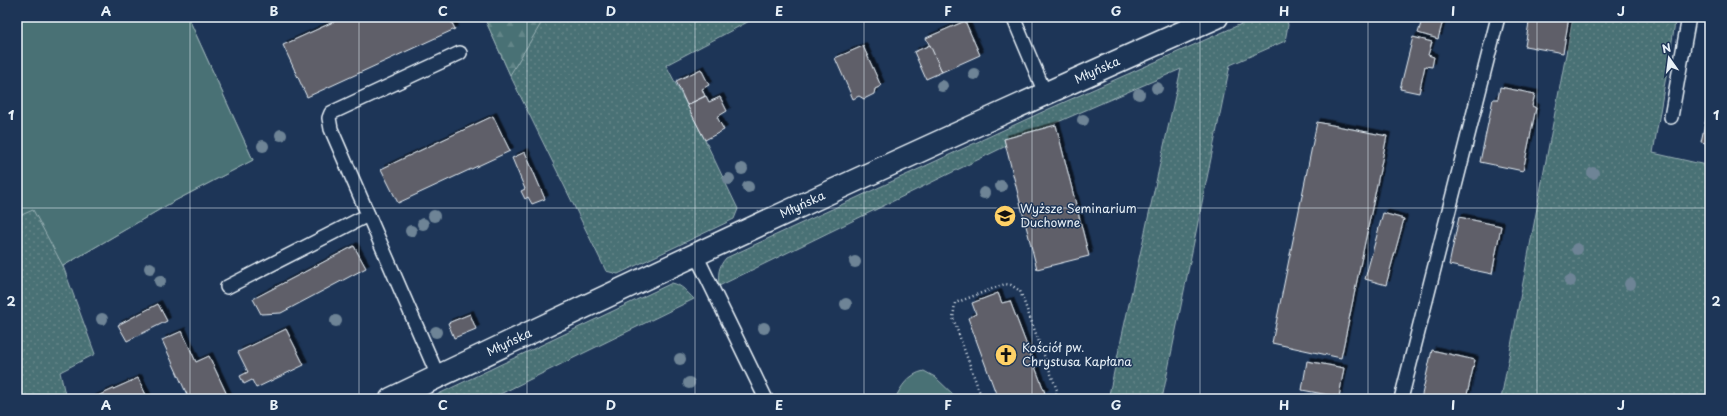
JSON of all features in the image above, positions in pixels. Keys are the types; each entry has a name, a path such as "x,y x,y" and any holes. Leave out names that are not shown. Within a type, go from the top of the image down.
{"street":[{"name":"Młyńska","path":"391,399 1045,93 1217,17"}],"lane":[{"path":"1014,17 1045,93"},
{"path":"1400,399 1498,17"},
{"path":"1671,117 1689,17"},
{"path":"438,376 331,129 329,118 331,113 460,52"},
{"path":"227,287 368,215"},
{"path":"696,255 766,399"}],"path":[{"path":"982,399 954,318 955,303 1005,284 1011,285 1020,291 1057,390 1054,399"}],"green space":[{"path":"17,17 188,17 253,160 169,204 63,266 95,354 60,372 66,399 17,399"},
{"path":"17,17 188,17 253,160 169,204 63,266 33,210 17,217"},
{"path":"484,17 757,17 666,65 705,140 738,209 734,219 618,274 606,271 510,75"},
{"path":"484,17 545,17 510,75"},
{"path":"1257,17 1286,17 1288,25 1285,41 1230,65 1162,399 1108,399 1181,69 1037,131 1004,139 1006,146 719,286 719,271 721,264 726,258 1051,108"},
{"path":"1573,17 1676,17 1653,153 1710,166 1710,399 1501,399"},
{"path":"672,283 682,287 694,299 490,399 428,399"},
{"path":"924,371 935,377 958,399 895,399 906,381 914,375"}],"building":[{"path":"344,17 449,17 455,29 307,97 283,45"},
{"path":"1423,17 1444,17 1438,39 1418,33"},
{"path":"1530,17 1569,17 1563,53 1525,46"},
{"path":"965,21 980,55 942,72 926,38"},
{"path":"1413,37 1432,42 1428,55 1434,57 1432,67 1425,66 1419,93 1400,89"},
{"path":"930,45 942,72 926,79 914,52"},
{"path":"863,46 881,86 875,89 874,94 864,99 859,96 853,99 835,58"},
{"path":"701,69 709,85 702,89 705,96 687,105 676,81"},
{"path":"1500,87 1535,94 1532,106 1536,108 1523,171 1480,162 1493,99 1498,99"},
{"path":"706,96 709,102 720,97 727,111 717,117 724,130 705,140 687,105"},
{"path":"1710,100 1710,144 1701,142"},
{"path":"493,116 510,151 398,203 381,169"},
{"path":"1317,122 1387,136 1341,358 1272,343"},
{"path":"1056,125 1089,256 1037,269 1004,139"},
{"path":"525,152 545,199 532,204 528,197 525,199 521,191 525,189 512,158"},
{"path":"1383,213 1404,219 1386,285 1365,279"},
{"path":"1459,217 1501,226 1492,274 1449,265"},
{"path":"354,246 366,268 281,313 261,314 253,299"},
{"name":"Kościół pw. Chrystusa Kapłana","path":"998,293 1002,303 1010,301 1045,393 1030,399 998,399 968,318 976,314 972,303"},
{"path":"158,304 167,321 127,341 118,325"},
{"path":"470,314 476,329 454,338 448,323"},
{"path":"286,329 304,365 256,388 252,380 244,384 240,376 248,372 238,352"},
{"path":"182,331 196,362 209,356 229,399 189,399 162,340"},
{"path":"1432,350 1475,360 1466,399 1421,399"},
{"path":"1307,361 1344,368 1339,397 1302,390"},
{"path":"138,378 148,399 91,399"}],"place":[{"name":"Wyższe Seminarium Duchowne","path":"1005,216"},
{"name":"Kościół pw. Chrystusa Kapłana","path":"1006,355"}]}
